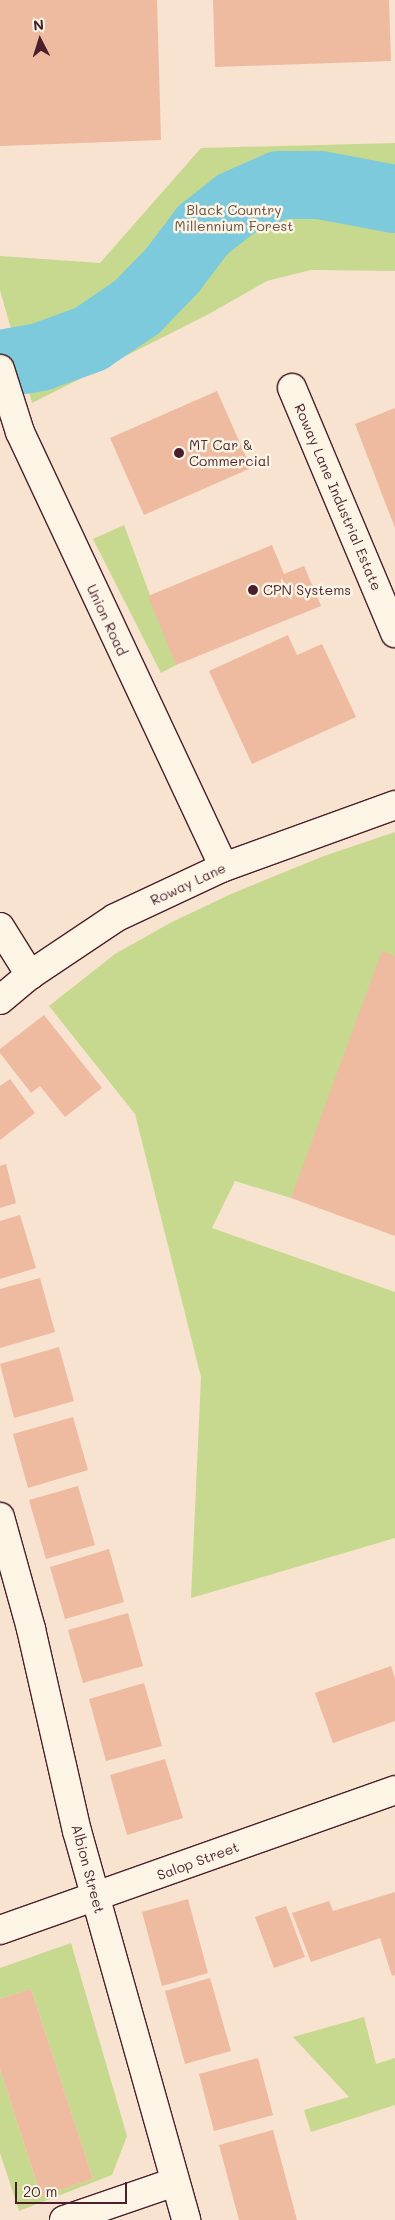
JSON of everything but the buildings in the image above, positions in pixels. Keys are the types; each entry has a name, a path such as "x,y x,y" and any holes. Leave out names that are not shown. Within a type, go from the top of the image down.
{"street":[{"name":"Union Road","path":"2,379 20,432 224,867"},
{"name":"Roway Lane Industrial Estate","path":"292,388 395,632"},
{"name":"Roway Lane","path":"0,1000 30,975 115,918 224,867 395,805"},
{"path":"0,927 30,975"},
{"name":"Albion Street","path":"0,1517 96,1897 186,2220"},
{"name":"Salop Street","path":"0,1930 395,1790"},
{"path":"64,2220 175,2182"}],"green space":[{"name":"Black Country Millennium Forest","path":"395,143 395,271 311,270 267,281 207,315 32,403 0,290 0,256 100,263 201,148"},
{"path":"124,525 176,665 161,673 93,539"},
{"path":"395,832 395,956 291,1198 235,1181 212,1228 395,1292 395,1538 191,1598 201,1377 135,1114 49,1006 115,954 170,923 231,894 324,856"},
{"path":"71,1943 127,2136 112,2175 19,2211 0,2153 0,2069 41,2196 93,2179 31,1989 0,1999 0,1968"},
{"path":"364,2017 376,2064 395,2058 395,2105 311,2132 304,2110 349,2097 293,2037"}],"waterway":[{"path":"0,364 40,357 90,339 137,307 172,271 203,230 236,204 279,185 320,185 395,199"}],"place":[{"name":"MT Car & Commercial","path":"179,453"},
{"name":"CPN Systems","path":"253,590"}]}
